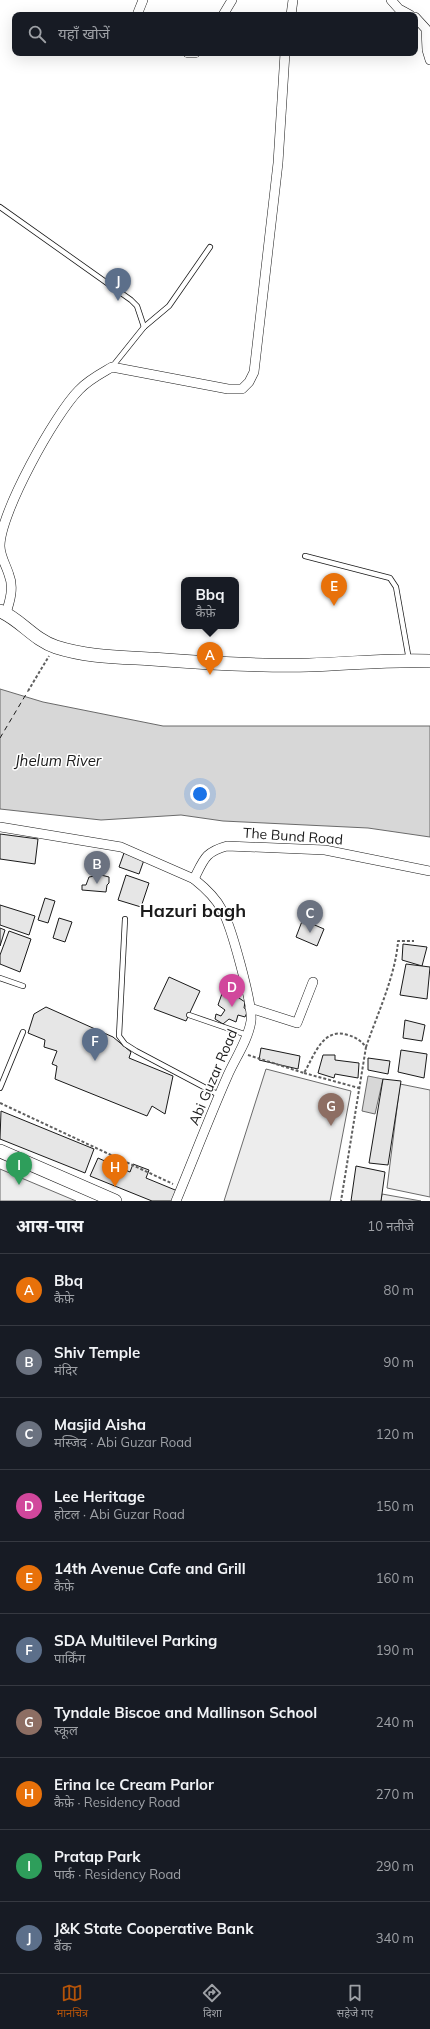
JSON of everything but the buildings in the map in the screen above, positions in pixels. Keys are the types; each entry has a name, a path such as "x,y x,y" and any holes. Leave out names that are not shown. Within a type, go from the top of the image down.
{"main road":[{"path":"3,612 30,632 54,647 96,656 212,664 309,665 409,660 430,661"},
{"path":"0,1151 115,1201"}],"street":[{"path":"138,12 143,0"},
{"path":"225,12 232,0"},
{"path":"292,12 294,0"},
{"path":"391,0 399,9 404,12"},
{"path":"418,20 426,29 427,50 430,60"},
{"path":"3,612 10,601 12,587 0,547 1,533 10,507 53,426 69,402 88,381 112,367 228,389 242,389 249,382 254,372 267,267 278,162 285,56"},
{"path":"0,827 121,847 194,879"},
{"name":"The Bund Road","path":"194,879 204,859 212,850 227,846 325,850 430,870"},
{"name":"Abi Guzar Road","path":"176,1201 219,1095 247,1035 251,1023 250,1008 235,947 222,910 202,885 194,879"},
{"path":"250,1008 297,1023 313,982"}],"lane":[{"path":"0,207 131,300 137,306 144,327"},
{"path":"112,367 144,327 169,306 210,247"},
{"path":"305,556 390,578 396,587 409,660"},
{"path":"126,919 119,1036 126,1044 136,1051 219,1095"},
{"path":"0,978 23,986"},
{"path":"189,1015 247,1035"},
{"path":"0,1088 23,1032"}],"path":[{"path":"28,691 54,647"},
{"path":"341,1201 366,1047 384,995 397,951 398,942 414,941"},
{"path":"304,1073 326,1037 338,1032 360,1039 366,1047"},
{"path":"239,1052 304,1073 359,1088"},
{"path":"0,1103 182,1188"}],"shaded area":[{"path":"266,1069 351,1091 330,1201 224,1201"},
{"path":"400,1084 430,1090 430,1197 387,1188"},
{"path":"0,1169 76,1201 0,1201"},
{"path":"382,1194 421,1201 381,1201"}],"water":[{"name":"Jhelum River","path":"0,689 43,702 163,726 430,726 430,837 368,828 223,821 181,815 101,820 0,809"},
{"path":"368,1076 383,1079 375,1114 362,1111"}],"ferry route":[{"path":"0,738 28,691"}],"place":[{"name":"J&K State Cooperative Bank","path":"118,301"},
{"name":"14th Avenue Cafe and Grill","path":"334,606"},
{"name":"Bbq","path":"210,675"},
{"name":"Shiv Temple","path":"97,884"},
{"name":"Masjid Aisha","path":"310,933"},
{"name":"Lee Heritage","path":"232,1007"},
{"name":"SDA Multilevel Parking","path":"95,1061"},
{"name":"Tyndale Biscoe and Mallinson School","path":"331,1126"},
{"name":"Pratap Park","path":"19,1185"},
{"name":"Erina Ice Cream Parlor","path":"115,1187"}],"district":[{"name":"Hazuri bagh","path":"193,911"}]}
